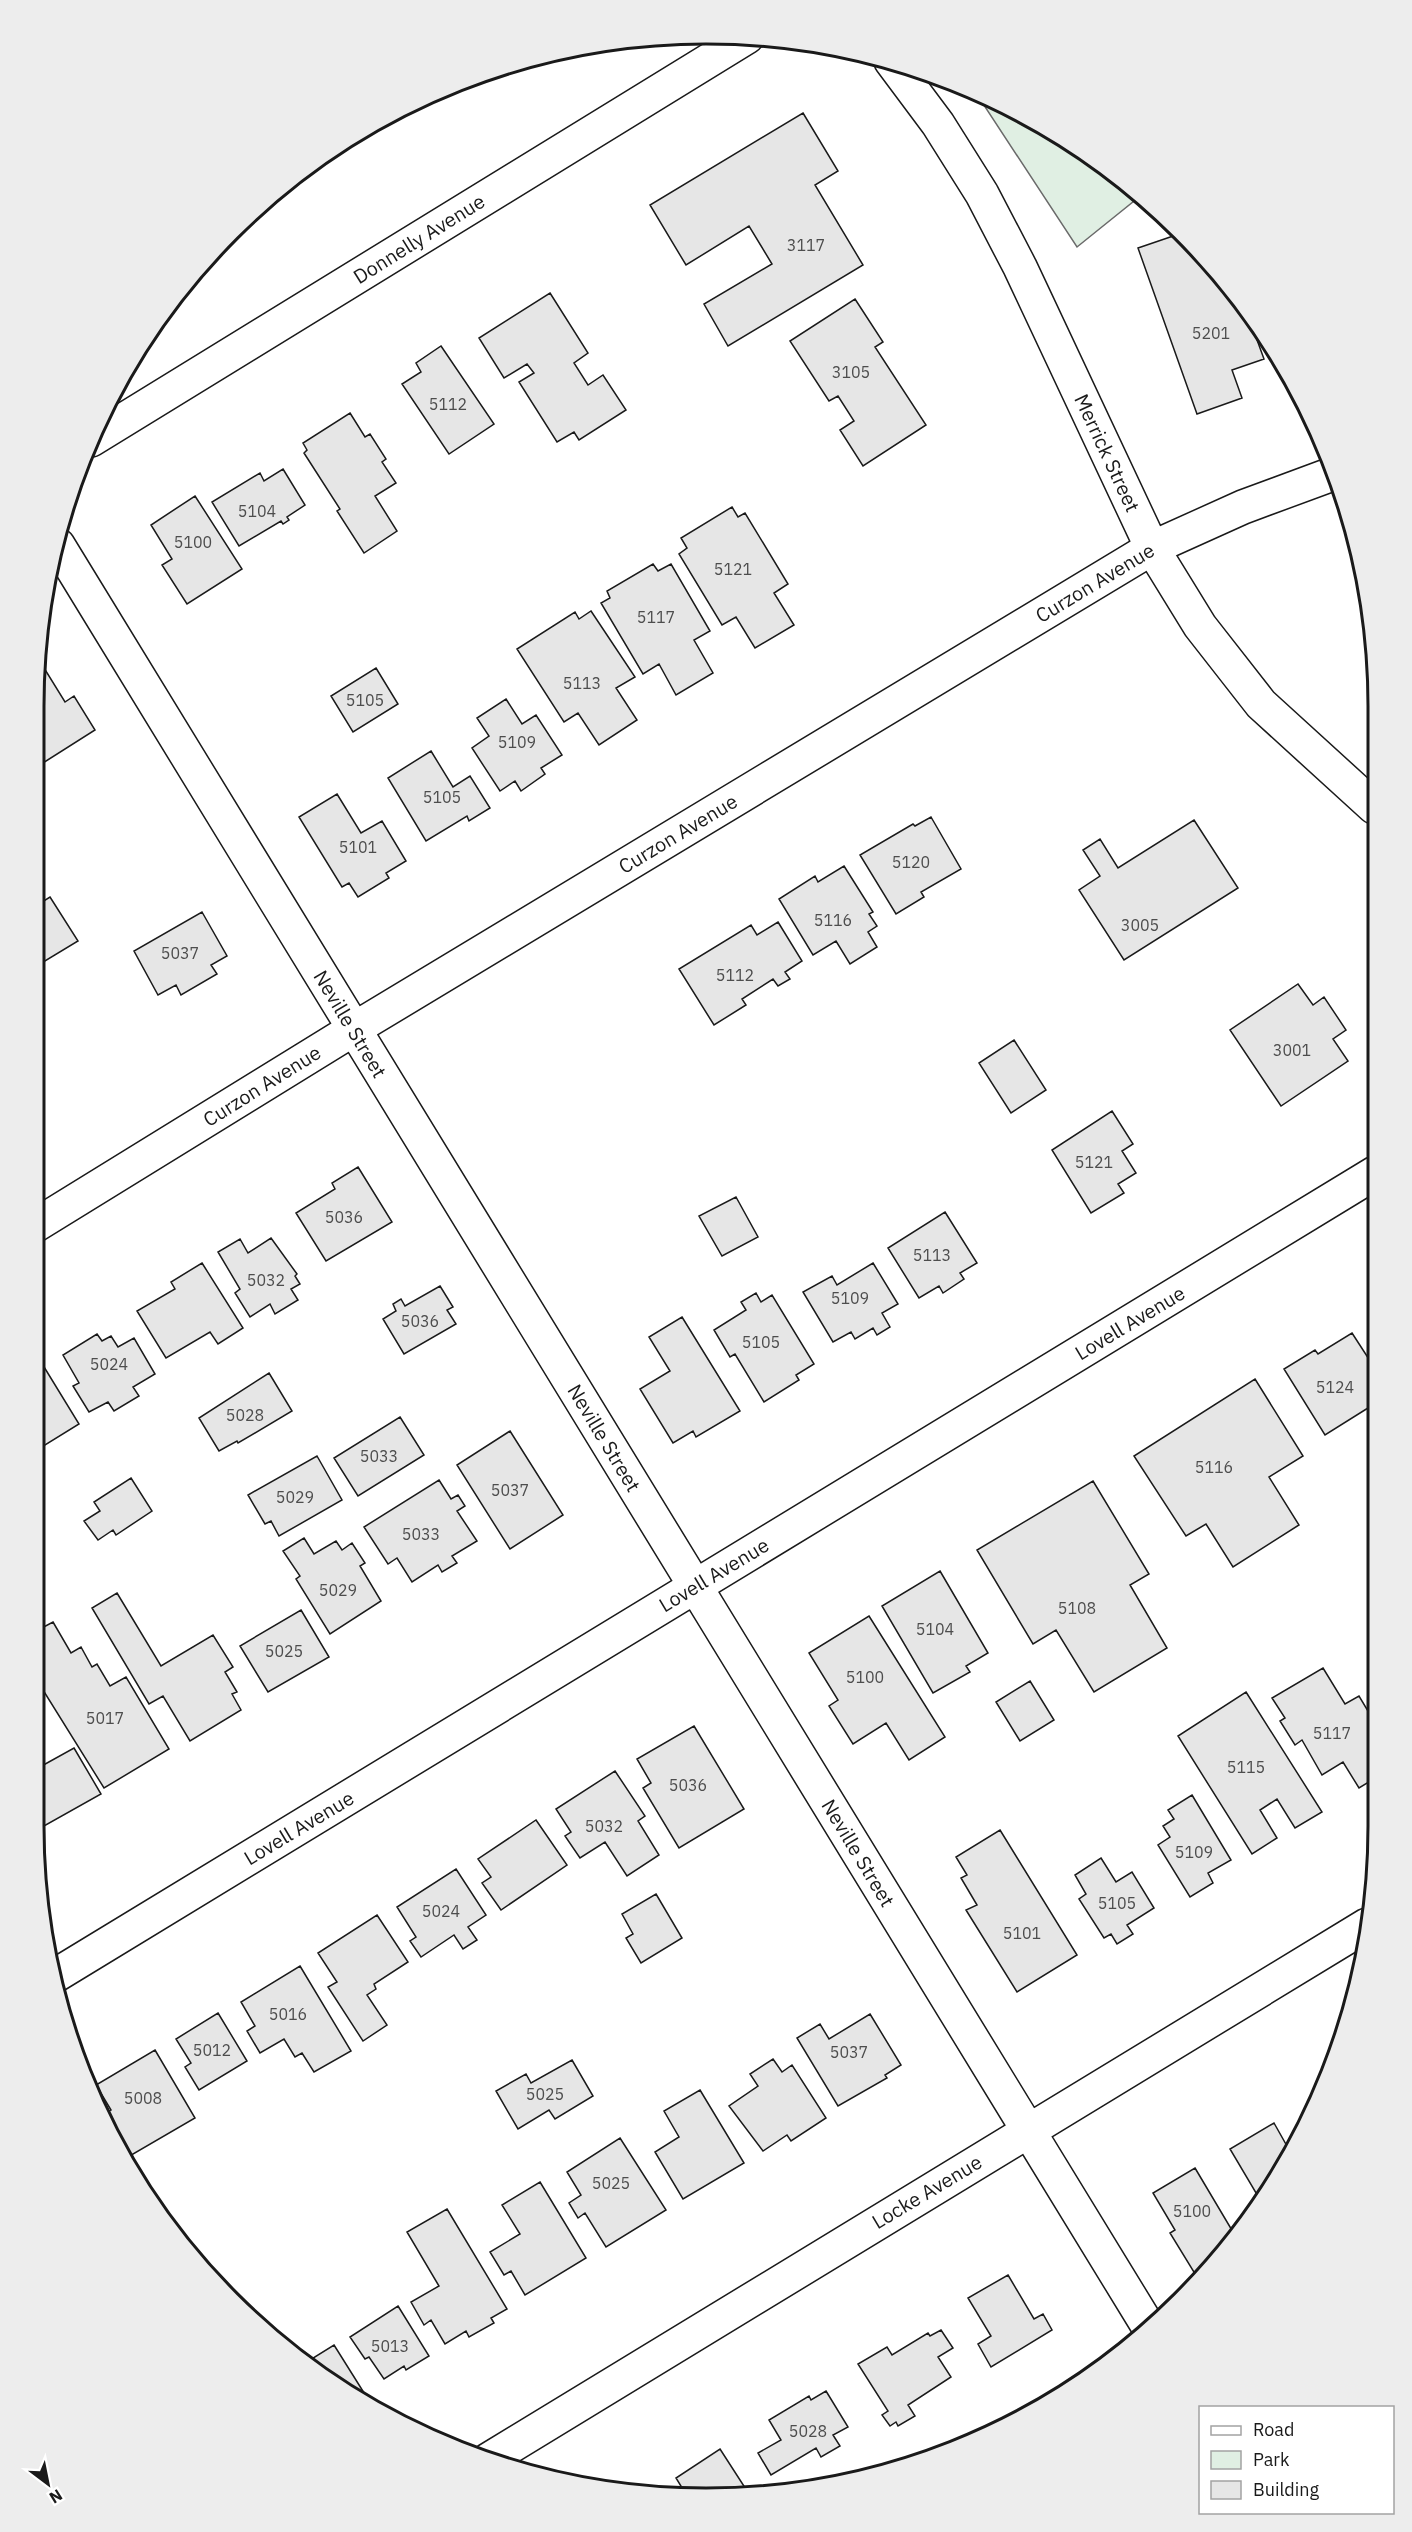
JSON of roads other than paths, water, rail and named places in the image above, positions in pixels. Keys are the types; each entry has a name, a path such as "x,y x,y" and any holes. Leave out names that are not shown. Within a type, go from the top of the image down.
{"street":[{"name":"Donnelly Avenue","path":"103,433 735,45"},
{"name":"Merrick Street","path":"899,73 938,124 982,194 1020,267 1152,548 1200,626 1260,704 1369,802"},
{"name":"Curzon Avenue","path":"43,1221 354,1029 1152,548 1243,507 1327,475"},
{"name":"Neville Street","path":"62,552 1145,2322"},
{"name":"Lovell Avenue","path":"60,1973 1369,1177"},
{"name":"Locke Avenue","path":"497,2454 1360,1929"}]}
